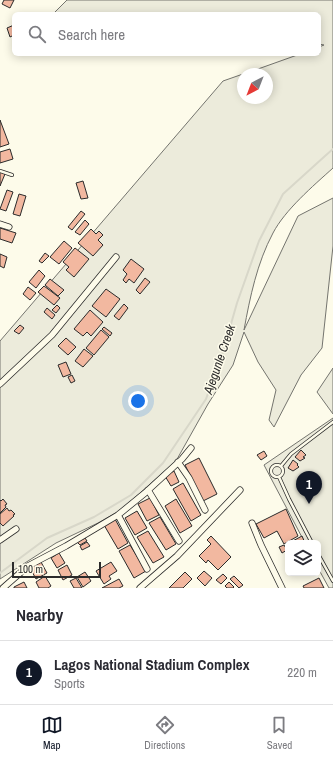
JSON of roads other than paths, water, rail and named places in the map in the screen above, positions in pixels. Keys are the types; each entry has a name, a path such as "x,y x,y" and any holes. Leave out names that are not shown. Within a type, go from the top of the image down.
{"street":[{"path":"0,224 10,227"},
{"path":"0,384 52,335 116,258"},
{"path":"3,588 28,566 66,546 118,515 148,490 191,448"},
{"path":"178,462 189,478 205,510"},
{"path":"148,490 179,541"},
{"path":"140,588 178,556 240,490"},
{"path":"118,515 147,569"},
{"path":"252,523 282,588"},
{"path":"0,540 16,529"}],"lane":[{"path":"0,171 12,175"},
{"path":"281,466 291,454 333,422"},
{"path":"281,466 273,466 271,471 273,476 279,478 288,500 310,540"},
{"path":"279,478 283,472 281,466"},
{"path":"321,559 333,581"}],"waterway":[{"name":"Ajegunle Creek","path":"0,573 47,538 94,517 131,495 163,463 206,399 259,241 283,194 333,149"}],"place":[{"name":"Lagos National Stadium Complex","path":"309,504"}]}
